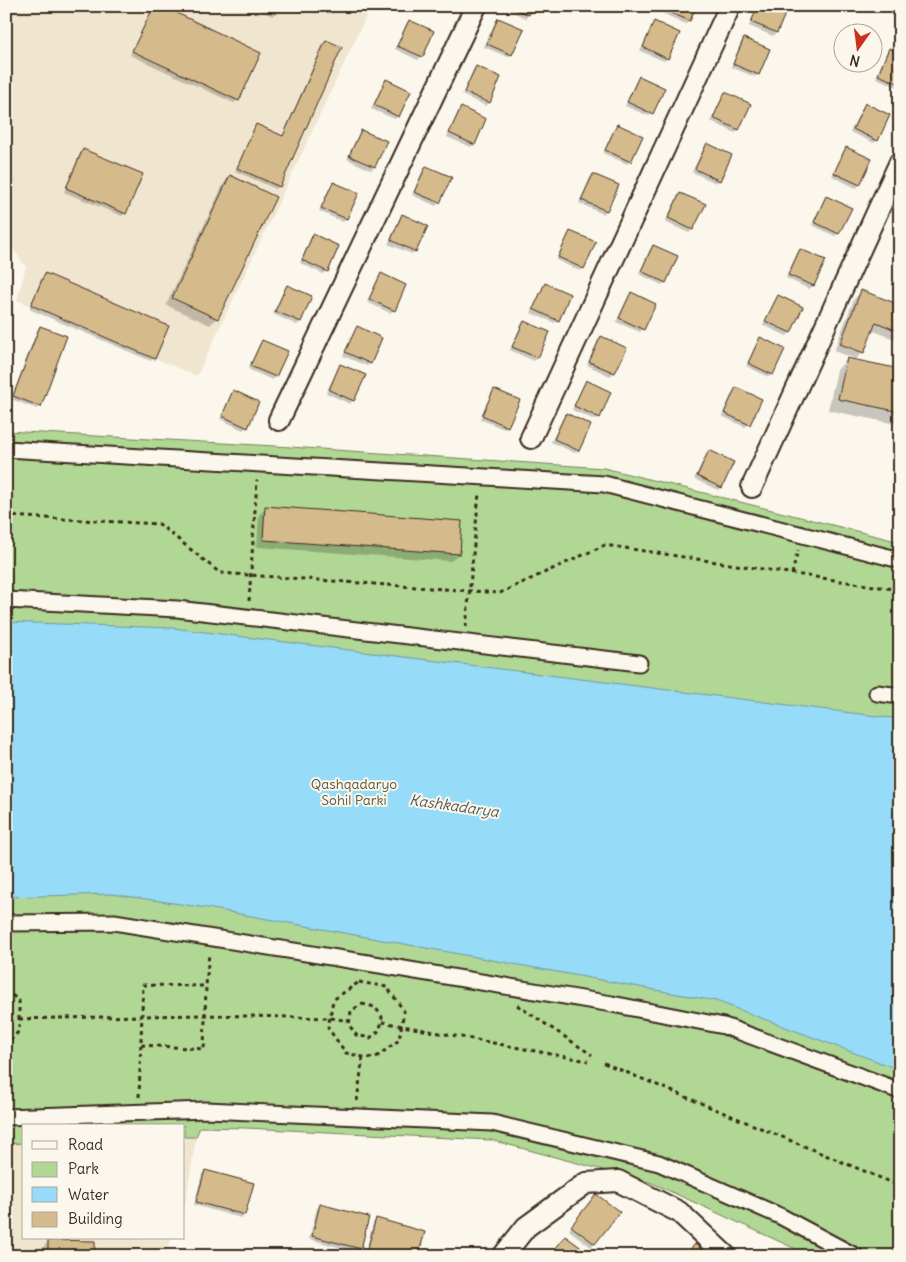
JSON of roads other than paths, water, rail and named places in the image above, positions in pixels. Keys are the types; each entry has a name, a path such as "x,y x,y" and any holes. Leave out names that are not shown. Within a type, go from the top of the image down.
{"street":[{"path":"279,420 476,6"},
{"path":"530,438 730,6"},
{"path":"752,488 900,162"},
{"path":"6,449 604,484 900,560"},
{"path":"6,600 177,608 638,662"},
{"path":"877,693 900,696"},
{"path":"6,923 114,922 612,1004 724,1026 900,1091"},
{"path":"6,1117 206,1110 492,1123 659,1163 780,1216 855,1256"},
{"path":"504,1256 526,1227 586,1183 618,1181 679,1212 726,1256"}],"water":[{"name":"Kashkadarya","path":"6,622 173,628 900,719 900,1070 716,1001 207,908 112,894 6,897"}],"park label":[{"name":"Qashqadaryo Sohil Parki","path":"354,792"}]}
